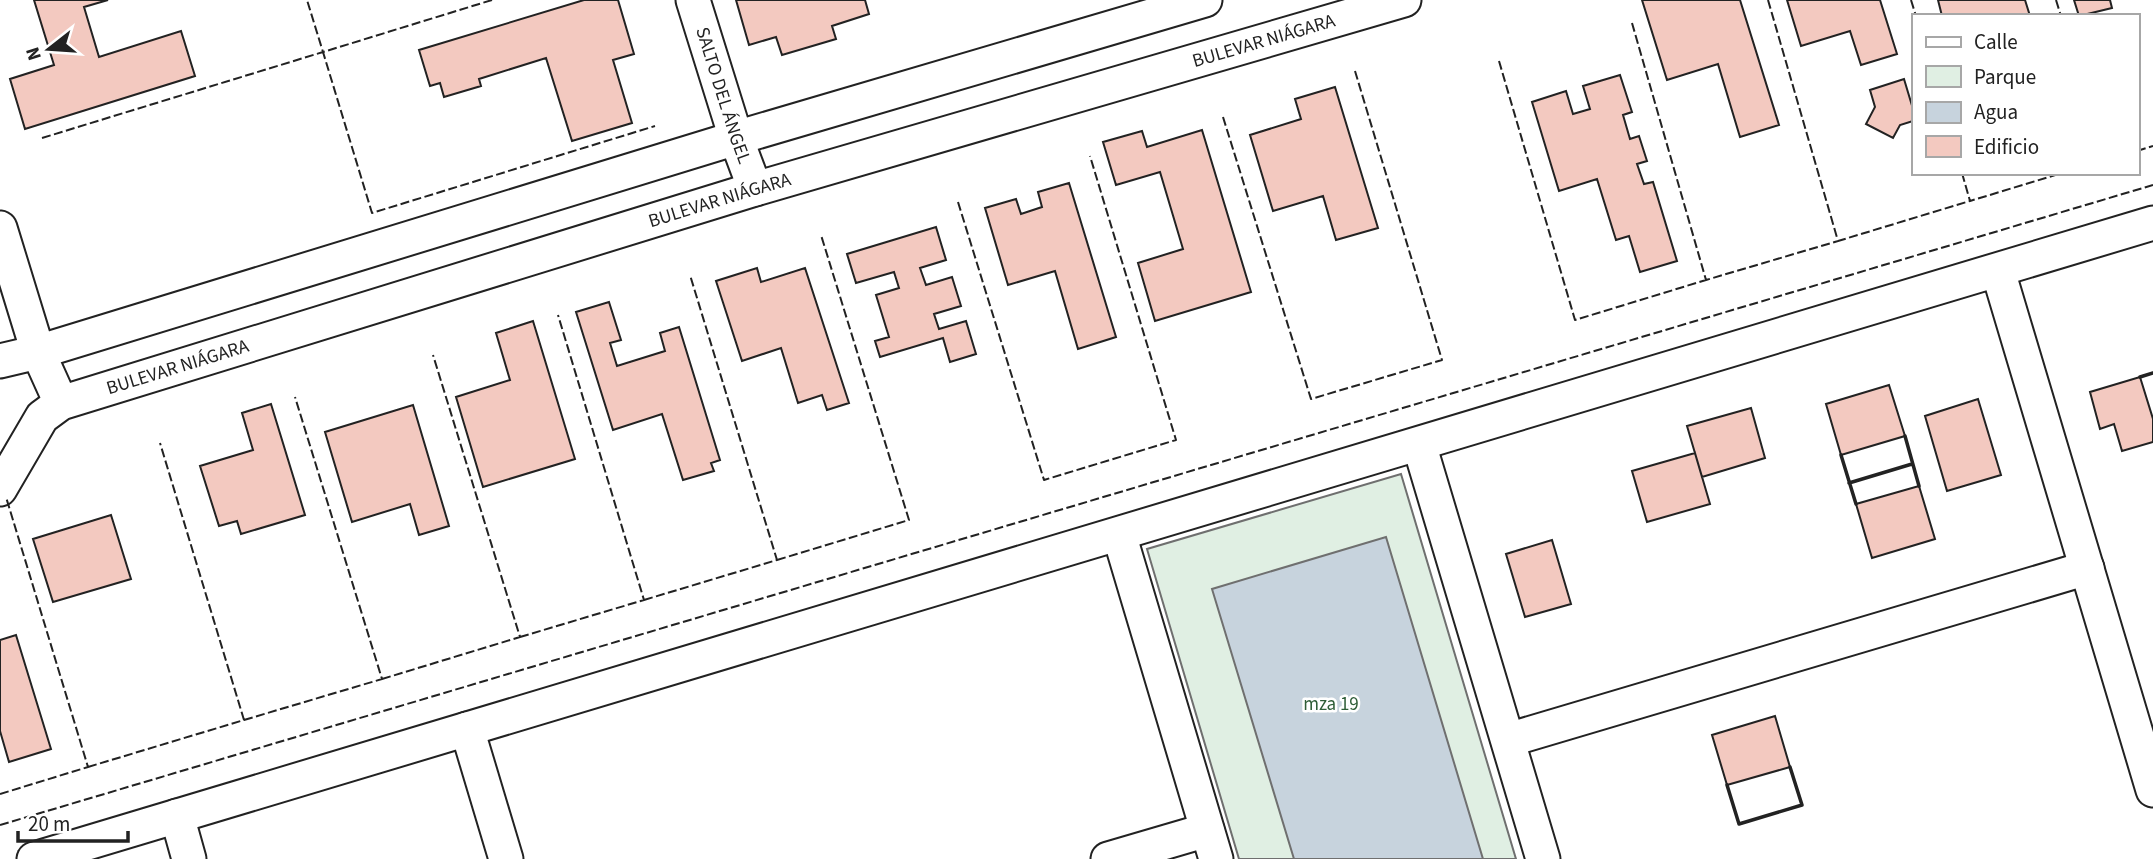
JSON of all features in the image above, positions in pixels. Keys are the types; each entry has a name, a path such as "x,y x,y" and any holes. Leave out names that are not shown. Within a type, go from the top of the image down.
{"street":[{"name":"SALTO DEL ÁNGEL","path":"693,0 736,138 755,189"},
{"path":"0,361 38,352 736,138 1205,0"},
{"name":"BULEVAR NIÁGARA","path":"51,410 755,189 1404,0"},
{"path":"34,859 2153,223"},
{"path":"0,229 38,352 51,410 0,489"},
{"path":"1998,271 2153,790"},
{"path":"1419,444 1543,859"},
{"path":"1108,859 1212,844 1119,534"},
{"path":"1508,740 2087,568"},
{"path":"467,729 506,859"},
{"path":"177,816 189,859"}],"green space":[{"name":"mza 19","path":"1401,474 1516,859 1239,859 1147,549"}],"water":[{"path":"1386,537 1483,859 1294,859 1212,589"}],"building":[{"path":"34,0 108,0 84,7 99,57 181,31 195,76 25,129 10,79 54,65"},
{"path":"584,0 618,0 634,54 613,60 632,123 572,141 546,58 479,79 481,86 444,97 440,83 430,86 419,50"},
{"path":"736,0 865,0 869,14 832,26 836,39 782,55 776,37 749,45"},
{"path":"1642,0 1740,0 1779,125 1740,137 1718,64 1667,80"},
{"path":"1787,0 1880,0 1897,54 1861,65 1850,31 1801,46"},
{"path":"1938,0 2025,0 2029,14 1942,14"},
{"path":"2074,0 2110,0 2112,8 2078,14"},
{"path":"1620,75 1632,112 1623,115 1630,139 1639,136 1647,161 1637,164 1644,184 1653,182 1677,261 1640,272 1629,236 1616,240 1597,179 1559,191 1532,102 1566,91 1573,114 1590,109 1583,86"},
{"path":"1904,79 1912,106 1912,121 1900,125 1893,138 1866,124 1875,107 1870,90"},
{"path":"1335,87 1378,228 1336,240 1323,196 1273,211 1250,135 1301,119 1295,99"},
{"path":"1202,130 1251,292 1155,321 1138,263 1183,249 1160,172 1116,185 1103,142 1142,131 1147,147"},
{"path":"1069,183 1116,337 1078,349 1055,271 1008,285 985,208 1016,199 1021,214 1042,207 1038,192"},
{"path":"936,227 946,260 920,268 926,285 952,277 961,306 934,314 939,329 966,321 976,354 950,362 943,338 880,357 875,341 889,337 876,295 899,288 894,272 856,283 847,254"},
{"path":"757,268 761,282 805,268 849,403 827,410 822,395 798,403 781,348 742,361 716,281"},
{"path":"609,302 621,340 610,343 617,366 665,351 660,333 679,327 720,460 711,463 714,471 683,480 662,414 613,430 576,312"},
{"path":"533,321 575,459 483,487 456,397 510,380 496,333"},
{"path":"2140,377 2153,419 2153,442 2122,451 2114,424 2100,429 2090,392"},
{"path":"1889,385 1905,436 1841,455 1826,404"},
{"path":"1978,399 2001,475 1947,491 1925,416"},
{"path":"271,404 305,515 241,534 237,521 219,526 200,466 253,450 242,413"},
{"path":"413,405 449,526 419,535 410,504 352,522 325,432"},
{"path":"1751,408 1765,458 1702,477 1687,426"},
{"path":"1695,453 1710,504 1647,522 1632,471"},
{"path":"1919,486 1935,539 1872,558 1856,504"},
{"path":"111,515 131,579 53,602 33,539"},
{"path":"1552,540 1571,604 1525,617 1506,554"},
{"path":"16,635 51,749 9,762 0,731 0,640"},
{"path":"1775,716 1790,767 1727,785 1712,735"}],"fence":[{"path":"42,138 323,52 307,0"},
{"path":"492,0 323,52 372,213 655,126"},
{"path":"1768,0 1838,241 1970,201"},
{"path":"1911,0 1915,14"},
{"path":"2056,0 2060,14"},
{"path":"1632,23 1706,280 1838,241"},
{"path":"1499,61 1575,320 1706,280"},
{"path":"1223,117 1311,399 1442,360 1355,71"},
{"path":"2139,150 2153,146"},
{"path":"958,202 1044,480 1176,440 1090,156"},
{"path":"1963,175 1970,201 2055,175"},
{"path":"0,825 2153,185"},
{"path":"777,560 909,520 821,235"},
{"path":"644,600 777,560 690,275"},
{"path":"520,637 644,600 558,315"},
{"path":"382,679 520,637 433,355"},
{"path":"244,720 382,679 295,397"},
{"path":"88,767 244,720 160,443"},
{"path":"0,794 88,767 6,497"}],"wall":[{"path":"2140,377 2153,373"},
{"path":"1905,436 1919,486"},
{"path":"1841,455 1856,504"},
{"path":"1849,483 1912,464"},
{"path":"1727,785 1739,824 1802,805 1790,767"}]}
